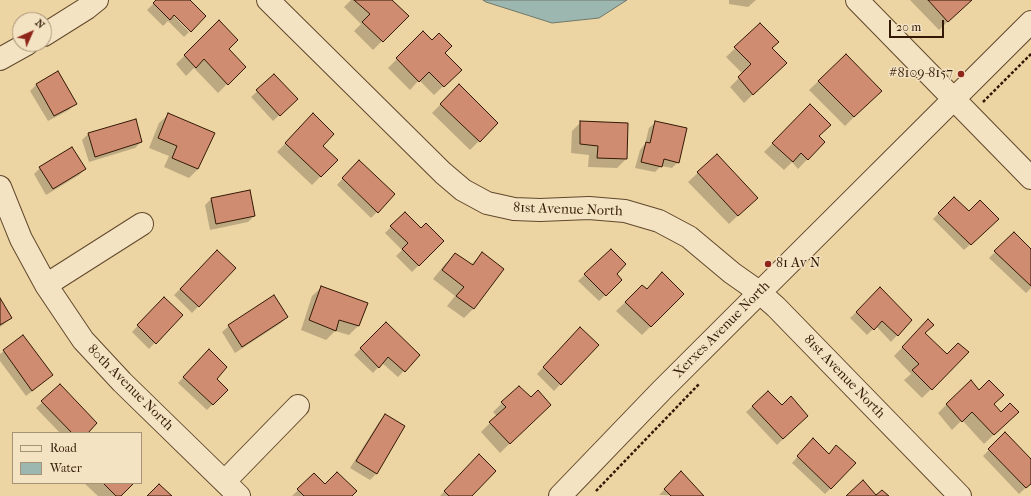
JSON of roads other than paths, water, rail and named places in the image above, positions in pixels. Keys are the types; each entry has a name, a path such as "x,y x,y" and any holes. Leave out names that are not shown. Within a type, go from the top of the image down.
{"street":[{"path":"52,30 97,0"},
{"name":"81st Avenue North","path":"268,0 443,173 463,190 487,203 514,209 540,210 589,208 625,211 659,221 689,237 776,307 960,496"},
{"path":"857,0 1031,178"},
{"name":"Xerxes Avenue North","path":"576,493 662,390 1031,22"},
{"path":"0,59 13,52"},
{"name":"80th Avenue North","path":"0,187 21,239 46,286 84,340 122,382 232,489 298,406"},
{"path":"46,286 142,224"}],"water":[{"path":"483,0 627,0 599,18 552,23"}],"place":[{"name":"#8109-8157","path":"961,74"},
{"name":"81 Av N","path":"768,264"}]}
